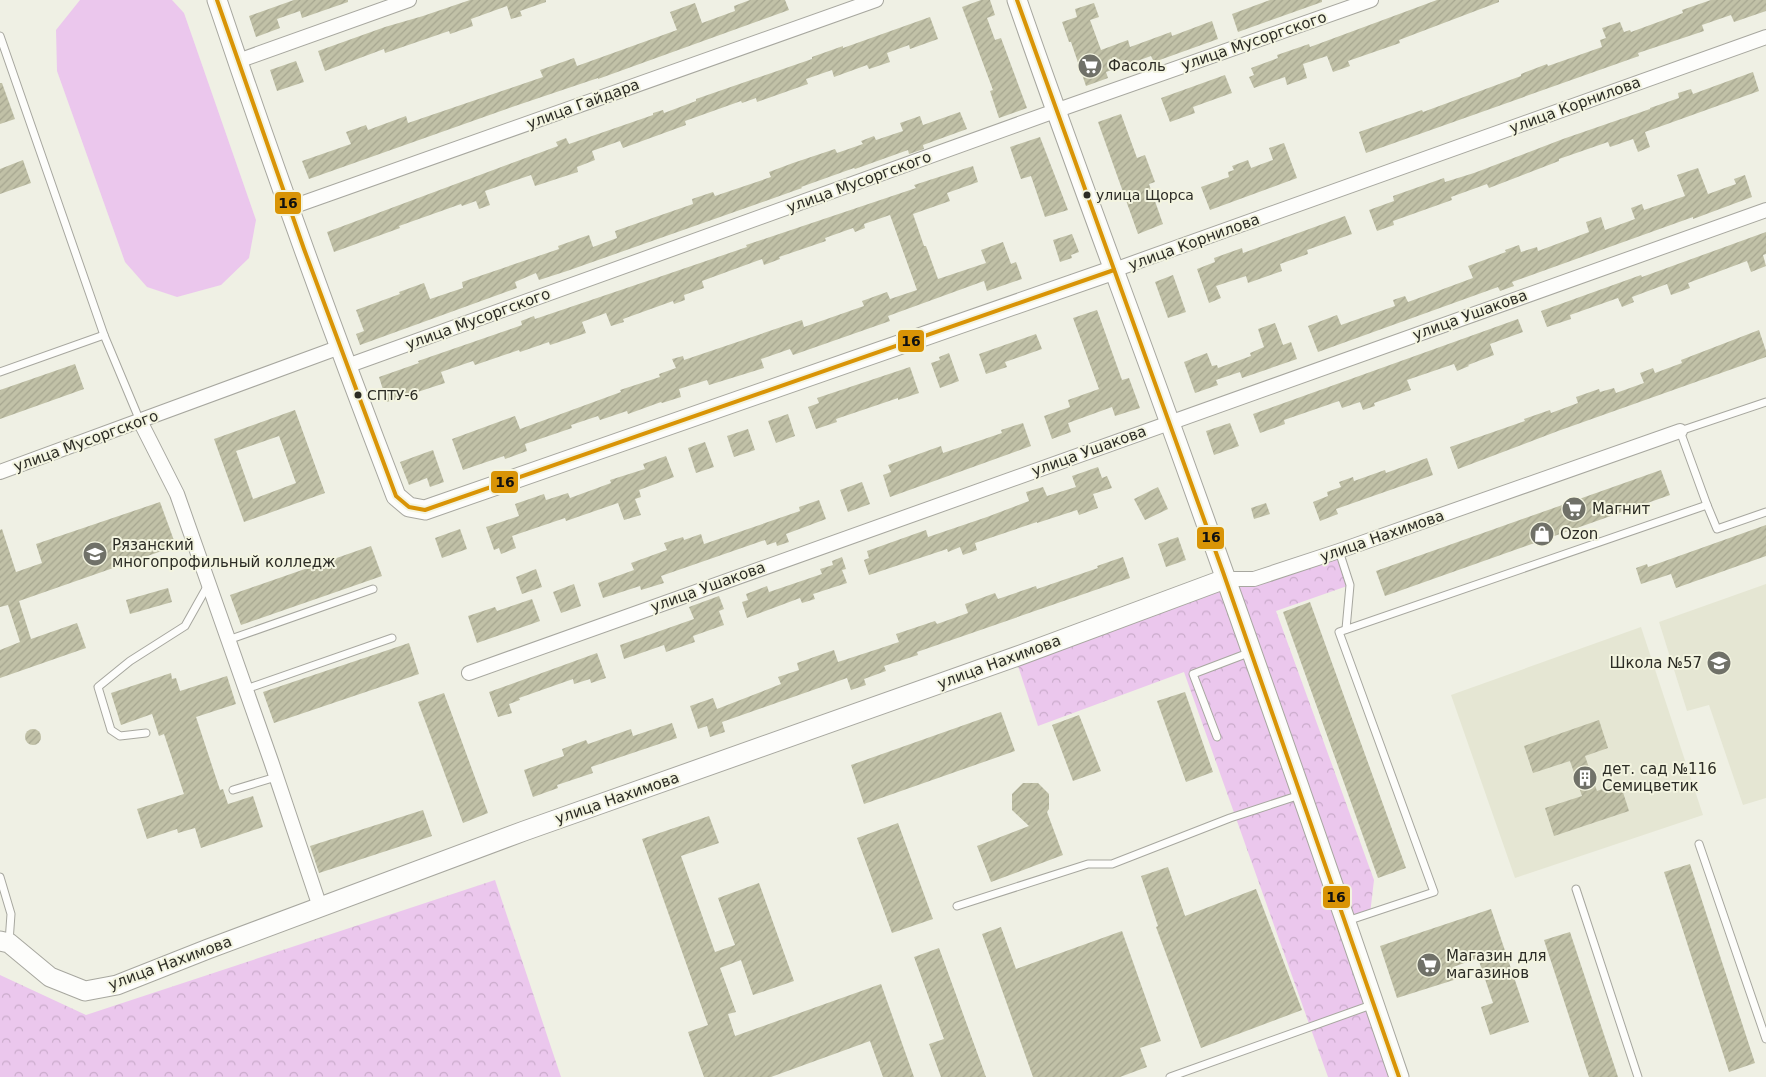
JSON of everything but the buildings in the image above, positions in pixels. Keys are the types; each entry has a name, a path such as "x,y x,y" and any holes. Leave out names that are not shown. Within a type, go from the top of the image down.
{"street":[{"path":"217,0 289,208 347,366"},
{"path":"238,61 409,0"},
{"name":"улица Гайдара","path":"289,208 876,0"},
{"path":"1017,0 1251,652 1399,1077"},
{"name":"улица Мусоргского","path":"347,366 1371,0"},
{"name":"улица Корнилова","path":"347,366 396,496 409,507 426,510 1114,270 1766,36"},
{"name":"улица Ушакова","path":"469,673 1766,210"},
{"name":"улица Мусоргского","path":"0,472 340,348"},
{"path":"140,422 177,494 246,688 320,908"},
{"name":"улица Нахимова","path":"4,942 50,977 85,991 117,985 524,831 1015,657 1225,579 1254,579 1680,431"}],"lane":[{"path":"0,36 104,335 140,422"},
{"path":"0,372 104,335"},
{"path":"1766,402 1680,431 1717,529 1766,512"},
{"path":"1345,922 1434,892 1339,632 1707,505"},
{"path":"1339,551 1350,585 1346,629"},
{"path":"146,733 120,736 111,730 98,687 130,661 185,626 209,584"},
{"path":"228,640 373,589"},
{"path":"246,688 392,638"},
{"path":"1217,737 1193,674 1251,652"},
{"path":"233,790 276,777"},
{"path":"957,906 1088,864 1112,864 1230,818 1300,794"},
{"path":"1700,844 1766,1039"},
{"path":"0,877 10,914 4,942"},
{"path":"1576,889 1638,1077"},
{"path":"1170,1077 1374,1004"}],"shaded area":[{"name":"Школа №57","path":"1766,584 1766,798 1743,805 1709,705 1687,711 1659,622"},
{"path":"1641,627 1703,815 1515,878 1451,695"}],"green space":[{"path":"80,0 172,0 184,13 256,220 249,258 221,285 177,297 147,287 125,262 57,71 56,30"},
{"path":"1339,551 1350,585 1276,611 1374,880 1370,914 1344,922 1398,1077 1328,1077 1184,672 1038,726 1015,657"},
{"path":"495,880 561,1077 0,1077 0,975 86,1015"}],"transit line":[{"name":"16","path":"217,0 304,249 396,496 409,507 425,510 1114,270"},
{"name":"16","path":"1017,0 1223,572 1399,1077"}],"place":[{"name":"Фасоль","path":"1090,66"},
{"name":"улица Щорса","path":"1087,195"},
{"name":"СПТУ-6","path":"358,395"},
{"name":"Магнит","path":"1574,509"},
{"name":"Ozon","path":"1542,534"},
{"name":"Рязанский многопрофильный колледж","path":"95,554"},
{"name":"Школа №57","path":"1719,663"},
{"name":"дет. сад №116 Семицветик","path":"1585,778"},
{"name":"Магазин для магазинов","path":"1429,965"}]}
